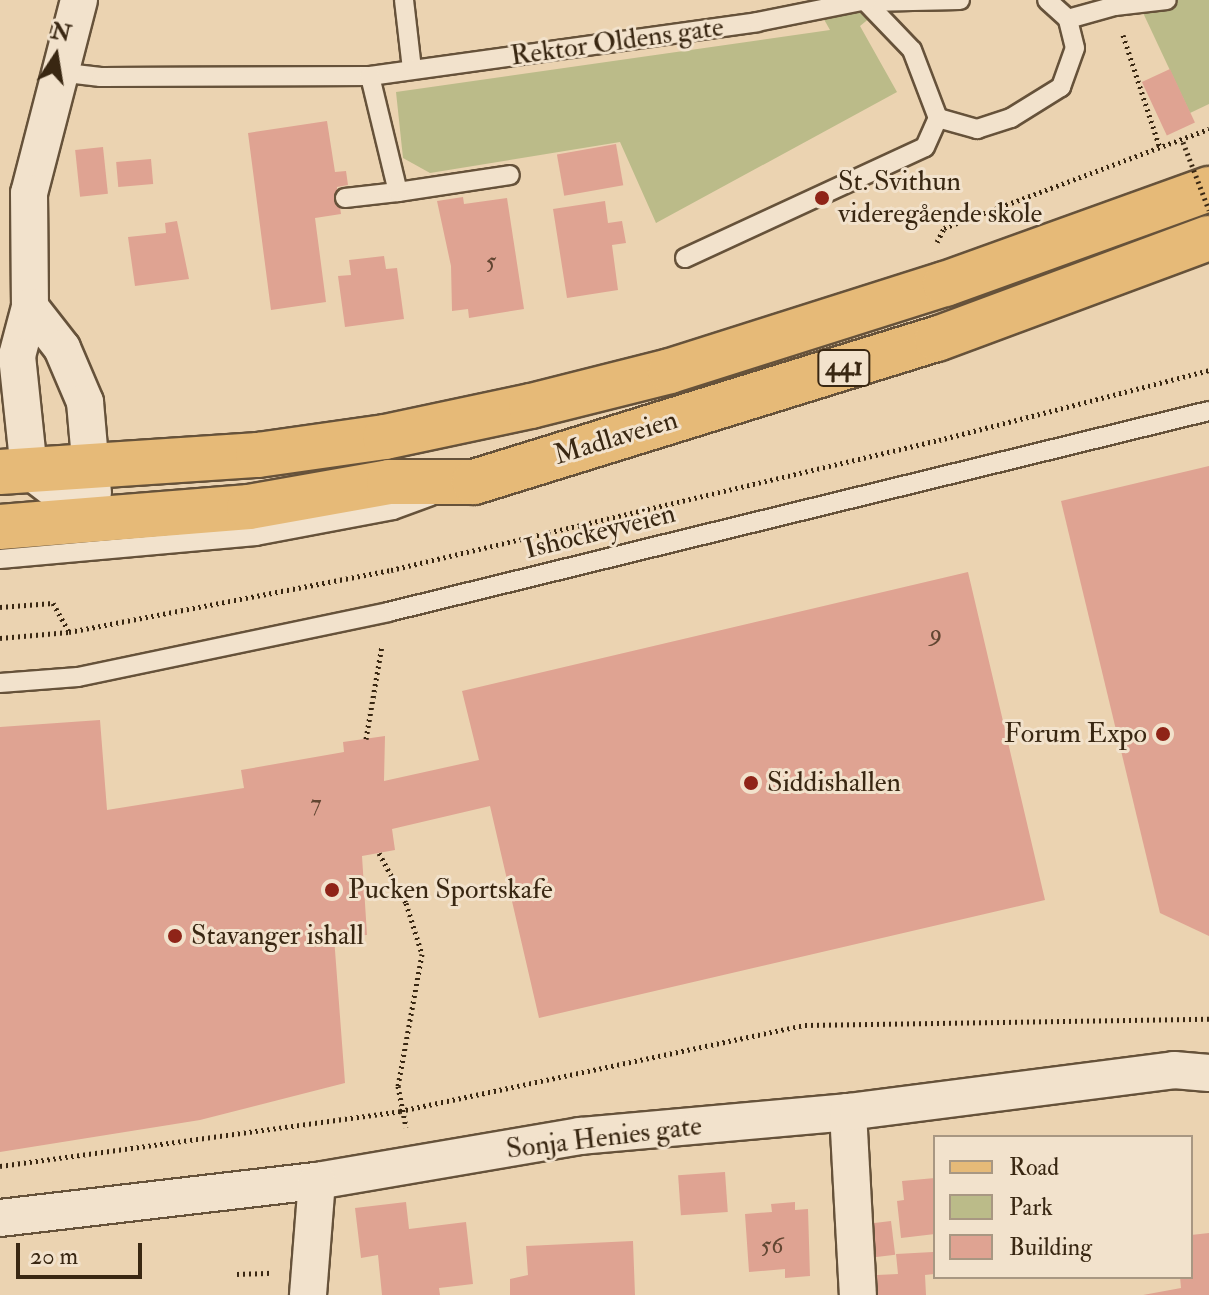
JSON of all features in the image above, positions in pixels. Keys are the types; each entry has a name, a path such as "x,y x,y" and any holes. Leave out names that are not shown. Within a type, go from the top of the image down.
{"main road":[{"name":"Madlaveien","path":"14,471 258,455 385,437 670,371 945,284 1209,189"},
{"name":"Madlaveien","path":"0,527 97,522 249,507 389,482 474,482 937,339 1209,238"}],"street":[{"path":"79,0 29,193 30,307 17,356 14,471 97,522"},
{"path":"30,307 62,348 85,402 97,522"},
{"name":"Sonja Henies gate","path":"0,1218 317,1181 420,1166 580,1136 848,1112 1174,1070 1209,1073"},
{"path":"848,1112 858,1295"},
{"path":"308,1295 317,1181"}],"lane":[{"path":"404,0 412,69"},
{"name":"Rektor Oldens gate","path":"58,72 101,77 370,76 866,1 960,0"},
{"path":"1047,0 1068,19"},
{"path":"938,118 977,129 1011,118 1061,87 1075,48 1068,19 1075,0"},
{"path":"1068,19 1115,6 1167,0"},
{"path":"685,258 925,147 938,118 912,50 866,1"},
{"path":"370,76 398,192"},
{"path":"345,198 510,175"},
{"name":"Ishockeyveien","path":"0,683 78,677 388,612 1209,411"},
{"path":"0,559 256,536 393,510 474,482"}],"path":[{"path":"1115,6 1147,119 1160,148"},
{"path":"933,250 944,228 1183,142 1209,129"},
{"path":"1183,142 1209,210"},
{"path":"0,638 69,632 391,570 939,440 1209,370"},
{"path":"366,739 388,612 391,570"},
{"path":"0,607 53,603 69,632"},
{"path":"379,853 406,903 422,954 398,1086 400,1111 420,1166"},
{"path":"0,1166 400,1111 805,1025 1209,1019"}],"green space":[{"path":"813,0 892,0 860,26 897,92 656,223 620,142 430,173 403,158 396,92 830,30"},
{"path":"1137,0 1209,0 1209,104 1190,113"}],"building":[{"path":"1170,69 1195,122 1167,136 1142,82"},
{"path":"327,121 335,172 346,171 348,185 337,187 341,214 315,218 326,302 271,310 248,133"},
{"path":"616,144 623,185 564,196 557,154"},
{"path":"103,147 108,194 80,197 75,150"},
{"path":"151,159 153,184 118,187 116,162"},
{"path":"463,197 464,204 507,198 524,309 469,318 468,309 452,311 451,266 437,201"},
{"path":"605,201 608,223 622,221 626,243 612,245 618,290 567,298 553,209"},
{"path":"177,221 189,279 135,286 128,237 166,233 165,223"},
{"path":"384,256 386,269 397,268 404,319 345,327 338,276 351,275 349,260"},
{"name":"Forum Expo","path":"1209,466 1209,936 1160,913 1061,501"},
{"path":"968,572 1045,900 539,1018 490,806 392,829 395,850 362,856 367,935 334,937 345,1083 200,1120 0,1152 0,727 100,720 107,810 244,788 241,770 344,752 343,742 385,736 384,781 479,760 462,691"},
{"path":"725,1172 728,1212 681,1215 678,1175"},
{"path":"933,1178 933,1234 901,1238 897,1201 904,1200 902,1181"},
{"path":"406,1202 409,1229 466,1222 473,1284 439,1288 440,1295 382,1295 378,1255 361,1258 355,1208"},
{"path":"795,1202 795,1210 808,1209 810,1276 785,1278 785,1269 749,1272 745,1214 772,1212 771,1204"},
{"path":"891,1221 895,1255 874,1257 870,1224"},
{"path":"1209,1233 1209,1295 1143,1295 1181,1288 1180,1279 1193,1279 1193,1235"},
{"path":"633,1241 635,1295 510,1295 510,1279 528,1275 526,1246"},
{"path":"933,1252 933,1274 925,1275 926,1295 878,1295 877,1275 898,1274 896,1254"}],"place":[{"name":"St. Svithun videregående skole","path":"822,198"},
{"name":"Forum Expo","path":"1163,734"},
{"name":"Siddishallen","path":"751,783"},
{"name":"Pucken Sportskafe","path":"332,890"},
{"name":"Stavanger ishall","path":"175,936"}]}
